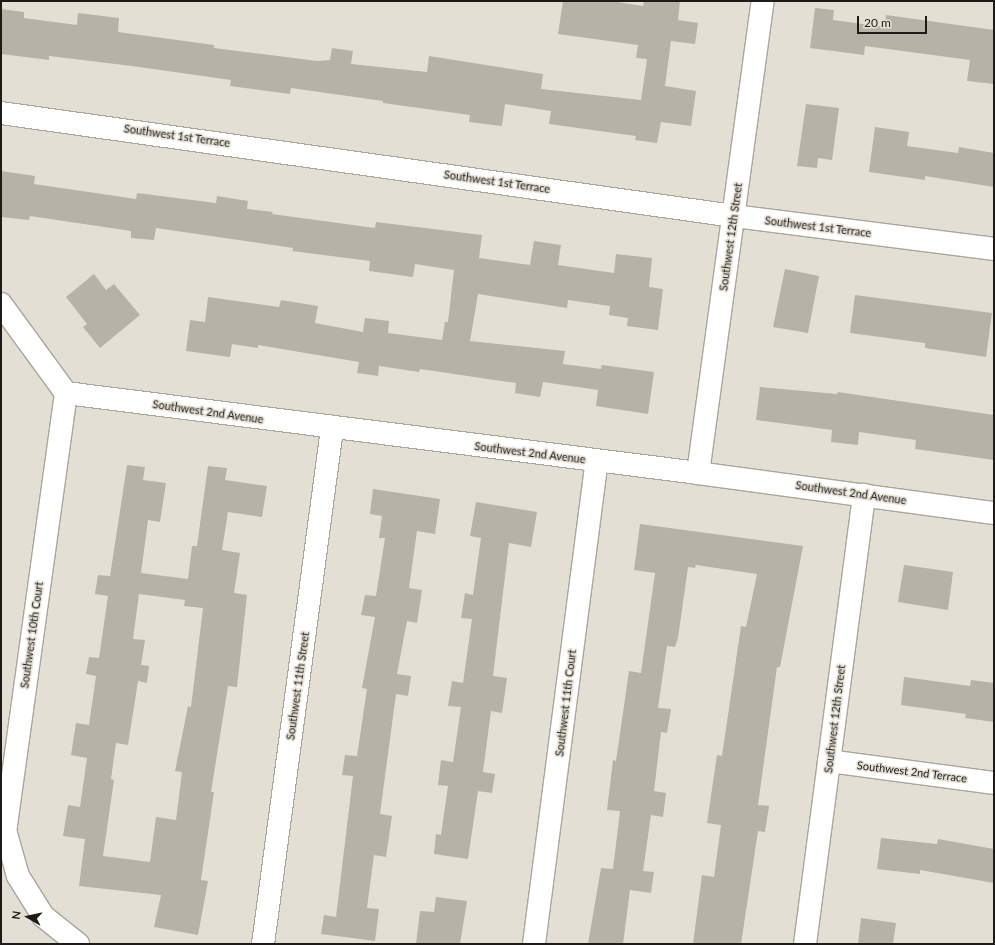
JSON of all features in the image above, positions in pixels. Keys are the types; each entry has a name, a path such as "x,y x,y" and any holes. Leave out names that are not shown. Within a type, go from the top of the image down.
{"street":[{"name":"Southwest 12th Street","path":"698,473 763,1"},
{"name":"Southwest 1st Terrace","path":"1,113 734,216 994,249"},
{"path":"1,304 66,393"},
{"name":"Southwest 2nd Avenue","path":"66,393 332,429 698,473 994,513"},
{"name":"Southwest 10th Court","path":"66,393 5,830 18,876 43,916 78,944"},
{"name":"Southwest 11th Street","path":"263,944 332,429"},
{"name":"Southwest 11th Court","path":"534,944 597,461"},
{"name":"Southwest 12th Street","path":"805,944 864,495"},
{"name":"Southwest 2nd Terrace","path":"829,761 994,783"}],"building":[{"path":"563,1 611,1 643,6 644,1 680,1 678,20 698,23 695,44 671,41 665,86 696,91 691,126 661,122 657,143 635,140 636,136 549,124 551,111 505,104 502,126 469,122 470,115 383,103 383,101 291,88 290,94 230,86 231,80 132,66 49,56 49,60 1,54 1,9 24,12 24,18 77,25 78,13 119,18 118,32 214,45 214,48 318,61 330,60 332,48 353,51 351,64 427,72 429,56 543,74 541,89 641,100 647,59 636,58 638,45 558,34"},
{"path":"815,8 834,10 833,20 885,27 886,15 994,30 994,84 967,81 970,60 865,46 864,55 810,48"},
{"path":"806,104 839,108 832,160 818,158 817,168 797,166"},
{"path":"875,127 909,132 907,146 958,153 959,147 994,153 994,187 925,176 925,180 869,172"},
{"path":"1,171 35,176 34,184 136,199 137,193 216,203 217,196 248,201 247,209 273,212 272,214 375,228 376,222 482,235 479,258 530,265 534,241 561,245 558,265 614,273 616,254 652,258 649,287 663,289 658,330 627,326 628,318 609,315 610,306 568,300 567,308 478,294 470,341 565,351 563,364 601,369 602,365 654,372 648,414 596,406 598,390 543,382 540,397 515,393 516,383 420,369 419,372 379,366 378,376 357,373 359,362 258,345 258,348 232,344 230,357 186,351 190,320 205,322 208,297 279,307 281,300 318,306 315,323 363,332 365,318 389,321 388,333 442,340 445,322 448,322 454,270 415,264 413,277 369,271 370,261 292,251 293,248 211,236 156,228 154,240 131,238 131,231 30,216 29,220 1,217"},
{"path":"785,269 819,276 808,333 773,327"},
{"path":"94,274 106,290 114,284 140,315 100,348 83,327 87,324 66,297"},
{"path":"855,295 992,313 986,357 925,348 925,343 850,333"},
{"path":"760,387 837,394 838,392 994,415 994,460 915,449 916,440 859,432 858,445 831,442 832,430 756,420"},
{"path":"127,465 145,467 143,480 166,483 160,522 148,520 141,573 188,579 192,546 197,546 208,466 227,468 225,480 267,486 262,517 228,512 222,550 240,553 234,593 247,595 237,687 228,686 211,792 214,792 201,880 208,881 198,935 154,927 161,895 79,886 85,839 63,836 68,805 80,807 87,758 71,755 76,723 89,725 96,676 86,674 89,657 99,658 108,596 95,594 98,575 110,576","holes":["139,594 185,600 184,606 203,608 191,707 188,706 175,771 182,772 176,820 156,817 150,862 103,856 114,780 111,779 116,743 128,745 138,681 147,683 149,666 141,665 145,640 133,639"]},
{"path":"373,489 440,499 435,534 417,531 409,588 422,590 417,623 407,621 397,674 411,676 408,696 396,694 380,814 392,816 386,857 374,855 367,908 379,909 375,941 321,934 324,915 336,917 353,776 342,775 345,755 357,756 367,689 362,688 375,617 361,615 365,595 376,596 385,538 379,538 382,516 370,514"},
{"path":"476,502 537,512 531,547 509,543 493,676 507,678 502,713 491,711 483,772 495,774 492,793 478,791 468,859 434,854 436,834 441,835 448,786 438,785 441,760 453,762 461,707 448,706 452,681 463,683 472,619 461,618 465,593 473,595 481,538 470,536"},
{"path":"640,524 803,546 780,667 777,667 758,805 769,806 765,832 758,831 741,944 693,944 702,875 714,877 721,825 707,823 717,755 722,756 741,626 746,627 757,574 696,565 695,568 688,567 678,638 675,647 667,646 658,708 671,709 667,733 661,732 654,791 666,793 663,817 651,815 643,871 654,872 651,893 630,890 623,944 588,944 601,868 613,869 620,811 607,810 613,760 616,761 629,671 641,673 655,573 634,570"},
{"path":"904,565 953,572 948,610 898,602"},
{"path":"904,677 970,686 971,680 994,683 994,722 965,718 966,714 901,705"},
{"path":"881,838 937,844 938,839 994,849 994,883 920,870 920,874 877,869"},
{"path":"436,897 467,901 460,944 416,944 420,911 434,912"},
{"path":"861,918 896,923 893,944 858,944"}]}
